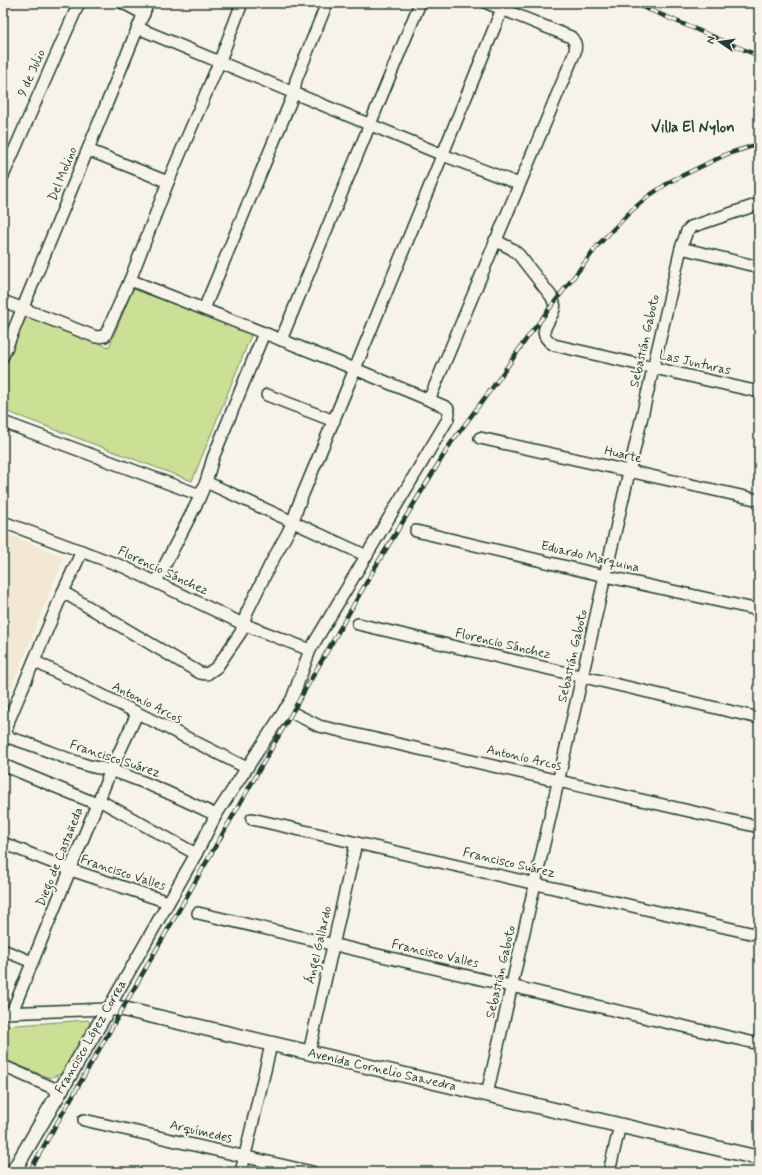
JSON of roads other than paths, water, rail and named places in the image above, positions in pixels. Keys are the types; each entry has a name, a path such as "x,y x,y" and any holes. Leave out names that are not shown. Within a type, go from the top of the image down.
{"main road":[{"name":"Avenida Cornelio Saavedra","path":"108,1009 119,1008 271,1045 488,1094 759,1158"},
{"name":"Francisco López Correa","path":"13,1172 108,1009"}],"street":[{"name":"9 de Julio","path":"3,176 79,3"},
{"path":"122,3 144,14"},
{"name":"Del Molino","path":"3,356 148,3"},
{"path":"3,302 23,308 96,337 105,336 130,280 168,182 219,62 242,3"},
{"path":"204,309 294,93 296,80 327,3"},
{"path":"281,340 420,3"},
{"path":"130,280 356,369 429,400 575,52 576,43 571,37 487,3"},
{"path":"63,592 203,674 212,672 217,668 241,632 247,612 293,521 502,9"},
{"path":"138,28 443,155 519,184"},
{"path":"88,150 168,182"},
{"name":"Sebastián Gaboto","path":"488,1094 681,248 687,231 691,227 759,204"},
{"name":"Las Junturas","path":"495,240 512,249 519,255 552,296 555,308 545,326 544,334 547,341 554,345 759,392"},
{"path":"681,248 759,267"},
{"path":"156,582 206,482 213,458 264,333"},
{"path":"267,394 334,421"},
{"name":"Francisco López Correa","path":"108,1009 196,854 216,815 286,709 296,690 303,666 310,650 448,419 450,413 448,409 429,400"},
{"path":"3,422 200,495"},
{"name":"Huarte","path":"480,438 630,470 759,500"},
{"path":"206,482 366,556"},
{"name":"Florencio Sánchez","path":"3,522 124,567 243,624 310,650"},
{"name":"Eduardo Marquina","path":"416,530 605,576 759,610"},
{"path":"4,738 9,720 82,551"},
{"name":"Florencio Sánchez","path":"358,624 583,678 759,718"},
{"name":"Antonio Arcos","path":"34,661 247,768"},
{"name":"Antonio Arcos","path":"286,709 319,726 759,828"},
{"name":"Diego de Castañeda","path":"8,1013 32,962 111,770 137,714"},
{"name":"Francisco Suárez","path":"4,738 88,766 111,770 165,790 216,815"},
{"path":"3,766 98,802 196,854"},
{"name":"Francisco Suárez","path":"252,819 759,935"},
{"name":"Francisco Valles","path":"3,843 71,870 168,902"},
{"name":"Ángel Gallardo","path":"310,1053 356,843"},
{"name":"Francisco Valles","path":"198,913 759,1044"},
{"path":"3,950 32,962"},
{"name":"Avenida Cornelio Saavedra","path":"8,1013 108,1009"},
{"path":"241,1172 271,1045"},
{"path":"3,1066 60,1091"},
{"name":"Arquímedes","path":"84,1120 312,1172"},
{"path":"609,1172 620,1125"}],"railway":[{"path":"633,3 674,20"},
{"path":"669,18 759,56"},
{"path":"29,1172 377,564 451,443 527,338 599,244 631,211 650,195 671,181 727,154 759,144"}],"district":[{"name":"Villa El Nylon","path":"693,128"}]}
